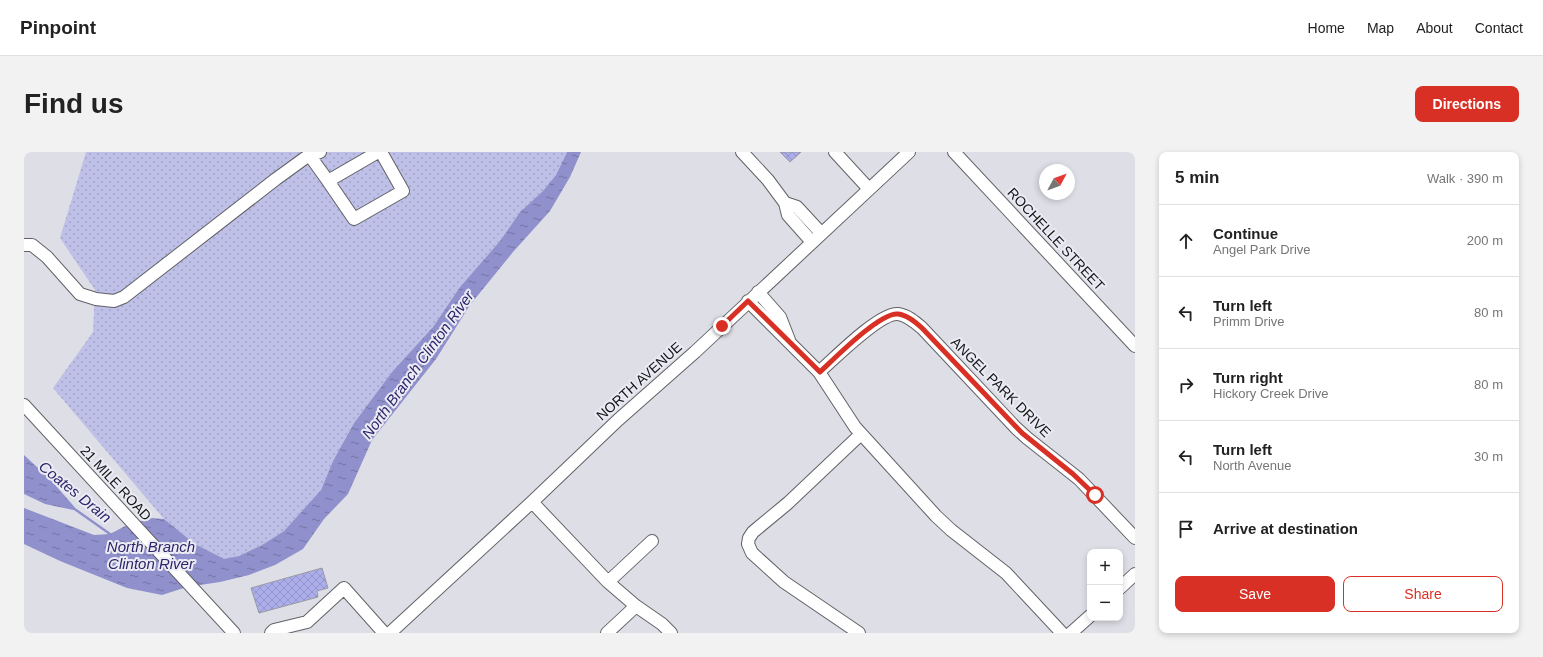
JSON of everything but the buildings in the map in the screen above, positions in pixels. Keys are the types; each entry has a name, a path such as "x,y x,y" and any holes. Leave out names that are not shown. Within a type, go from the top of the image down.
{"street":[{"path":"24,245 32,245 47,257 80,294 96,299 114,301 124,297 276,179 313,153 328,181 354,219 404,191 380,152 328,181"},
{"path":"742,152 768,180 785,203 788,215 812,242"},
{"path":"835,152 870,189"},
{"name":"NORTH AVENUE","path":"390,633 532,502 618,420 695,352 909,152"},
{"name":"ROCHELLE STREET","path":"954,152 1135,346"},
{"path":"785,203 797,208 821,233"},
{"path":"758,292 780,317 791,345"},
{"path":"748,301 820,372 860,434 936,516 951,530 1006,573 1062,633"},
{"name":"ANGEL PARK DRIVE","path":"820,372 875,323 893,314 908,318 922,328 1019,430 1079,479 1135,538"},
{"name":"21 MILE ROAD","path":"24,405 234,633"},
{"path":"859,633 778,577 752,554 748,544 749,538 753,532 778,512 860,434"},
{"path":"532,502 608,582 636,606 662,624 671,633"},
{"path":"608,582 652,541"},
{"path":"1123,585 1135,574"},
{"path":"271,633 274,630 306,622 344,588 384,633"},
{"path":"607,633 636,606"},
{"path":"1071,633 1087,619"}],"shaded area":[{"path":"86,152 567,152 556,175 543,191 520,212 500,241 460,287 433,327 392,372 354,423 333,461 321,490 284,531 262,545 239,556 224,560 195,544 164,519 53,388 93,332 95,290 60,238"}],"water":[{"name":"North Branch Clinton River","path":"567,152 581,152 570,177 550,211 513,252 470,305 436,359 372,440 348,494 324,519 303,549 275,565 249,575 220,582 187,587 162,595 127,588 60,561 24,544 24,508 94,535 110,534 129,524 152,518 164,519 195,544 224,559 239,556 262,545 284,531 321,490 333,461 354,423 392,372 433,327 460,287 500,241 520,212 543,191 556,175"},
{"path":"24,455 50,479 78,511 45,504 24,494"}],"waterway":[{"name":"Coates Drain","path":"76,510 110,534 111,537"}],"route":[{"path":"722,326 748,301 820,372 880,319 893,314 902,315 912,320 922,328 1016,428 1073,474 1095,495"}]}
